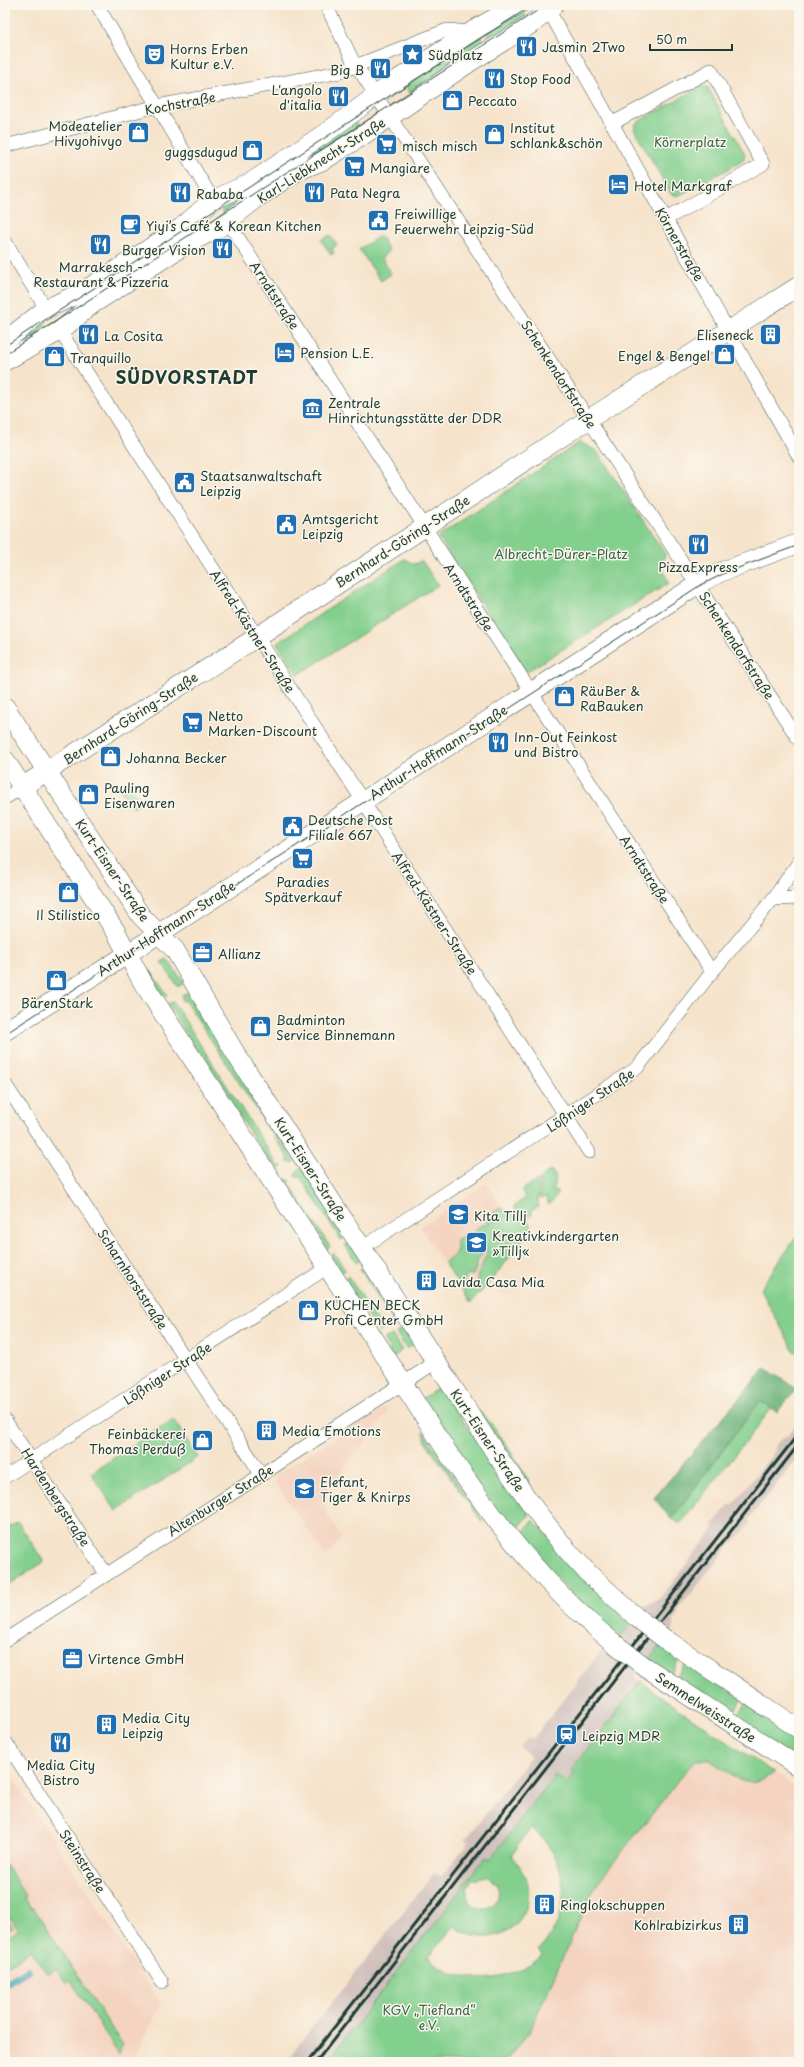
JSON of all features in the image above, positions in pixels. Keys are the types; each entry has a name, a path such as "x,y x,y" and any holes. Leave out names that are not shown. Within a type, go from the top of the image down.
{"main road":[{"name":"Karl-Liebknecht-Straße","path":"5,341 46,309 84,291 181,228 214,200 250,183 397,80 471,32 518,5"},
{"name":"Karl-Liebknecht-Straße","path":"5,361 60,331 91,305 186,244 228,222 257,198 297,171 324,160 533,23 551,8"},
{"name":"Bernhard-Göring-Straße","path":"22,787 257,636 589,419 799,286"},
{"name":"Arthur-Hoffmann-Straße","path":"5,1031 160,933 698,584 717,574 799,543"},
{"name":"Kurt-Eisner-Straße","path":"5,707 141,916 160,933 175,950 237,1056 498,1457 549,1528 588,1574 636,1617 665,1639 799,1729"},
{"path":"5,760 113,928 142,981 402,1383"},
{"name":"Semmelweisstraße","path":"402,1383 450,1456 512,1542 563,1598 615,1644 644,1666 799,1767"}],"street":[{"path":"97,5 214,200"},
{"name":"Schenkendorfstraße","path":"326,5 356,66 698,584 799,740"},
{"name":"Körnerstraße","path":"551,8 611,124 729,330 799,457"},
{"path":"356,66 447,30 471,32"},
{"name":"Kochstraße","path":"5,146 157,106 340,72 356,66"},
{"path":"611,124 711,70 763,164 666,219"},
{"name":"Arndtstraße","path":"228,222 712,972"},
{"path":"5,241 46,309"},
{"name":"Alfred-Kästner-Straße","path":"60,331 589,1152"},
{"name":"Bernhard-Göring-Straße","path":"5,798 22,787"},
{"name":"Lößniger Straße","path":"362,1248 566,1116 637,1068 712,972 773,899 799,862"},
{"path":"773,899 799,898"},
{"name":"Scharnhorststraße","path":"5,1084 261,1474"},
{"name":"Lößniger Straße","path":"5,1477 328,1267"},
{"name":"Altenburger Straße","path":"5,1640 436,1362"},
{"name":"Hardenbergstraße","path":"5,1420 106,1574"},
{"name":"Steinstraße","path":"5,1741 162,1982"}],"shaded area":[{"name":"Kreativkindergarten »Tillj«","path":"487,1183 523,1239 500,1270 471,1303 420,1227"},
{"name":"Elefant, Tiger & Knirps","path":"385,1407 388,1412 324,1495 325,1511 342,1538 326,1557 275,1482 275,1475"},
{"path":"799,1421 799,1461 792,1465 749,1519 750,1523 735,1542 731,1543 678,1610 674,1620 674,1628 635,1677 641,1681 571,1769 575,1773 567,1784 555,1775 489,1859 486,1857 327,2062 285,2062 434,1873 441,1877 468,1843 465,1840 531,1756 520,1747 529,1737 533,1739 601,1651 606,1655 645,1605 653,1603 661,1597 714,1529 713,1524 729,1505 733,1505 775,1451 774,1447 781,1439 786,1437"},
{"path":"695,1760 710,1760 739,1780 750,1783 760,1781 774,1773 799,1790 799,2062 505,2062 530,2029 595,1886"},
{"path":"5,1766 161,2004 132,2062 5,2062"}],"green space":[{"path":"523,11 527,18 491,40 487,32"},
{"path":"481,36 486,44 410,93 405,86"},
{"name":"Körnerplatz","path":"702,86 708,88 745,154 743,161 678,196 671,194 634,129 636,123"},
{"path":"353,118 358,127 224,214 219,205"},
{"path":"330,235 337,245 332,249 334,253 331,255 321,240"},
{"path":"380,236 389,250 382,258 391,274 381,281 359,249"},
{"path":"42,321 47,329 5,356 5,345"},
{"name":"Albrecht-Dürer-Platz","path":"580,442 597,451 665,554 663,570 669,583 526,672 438,537"},
{"path":"404,559 414,564 422,561 438,585 298,675 277,643"},
{"path":"129,785 141,803 133,808 121,790"},
{"path":"114,904 124,921 119,925 110,907"},
{"path":"167,959 184,983 178,987 161,962"},
{"path":"149,969 167,995 161,997 145,972"},
{"path":"186,993 190,994 295,1161 294,1163 287,1162 289,1159 185,1000 182,1001 182,995"},
{"path":"173,1002 279,1167 282,1165 277,1174 167,1004"},
{"path":"301,1167 348,1236 341,1240 299,1175 296,1177 296,1172"},
{"path":"551,1170 556,1177 553,1189 558,1194 549,1205 546,1197 540,1199 541,1177"},
{"path":"285,1179 291,1181 288,1182 330,1247 324,1252 282,1181"},
{"path":"539,1180 538,1207 531,1211 532,1215 527,1219 532,1227 500,1270 471,1303 444,1263 455,1253 457,1247 456,1240 460,1237 470,1235 479,1238 482,1241 483,1252 478,1260 473,1275 468,1275 464,1280 465,1287 472,1290 478,1284 477,1277 487,1253 485,1237 474,1231 481,1225 488,1224 489,1222 482,1219 502,1207 508,1215 516,1210 514,1206 525,1198 522,1190","holes":["504,1231 516,1236 514,1242 499,1236"]},
{"path":"799,1233 799,1349 795,1353 760,1289"},
{"path":"351,1241 362,1259 357,1263 345,1245"},
{"path":"334,1253 345,1270 339,1274 328,1257"},
{"path":"366,1264 400,1321 393,1323 390,1321 392,1319 360,1269"},
{"path":"348,1276 381,1326 384,1324 385,1328 380,1332 342,1280"},
{"path":"404,1329 416,1343 408,1348 406,1348 396,1333"},
{"path":"392,1335 402,1350 393,1358 384,1339"},
{"path":"765,1368 797,1389 777,1412 760,1401 671,1519 654,1498"},
{"path":"440,1387 530,1514 513,1535 420,1400"},
{"path":"760,1401 772,1408 681,1523 671,1519"},
{"path":"478,1411 485,1416 505,1442 528,1479 530,1487"},
{"path":"173,1419 198,1457 116,1511 91,1473"},
{"path":"423,1431 483,1521 482,1522 426,1442"},
{"path":"533,1520 633,1621 618,1639 517,1540"},
{"path":"18,1522 44,1562 5,1587 5,1530"},
{"path":"661,1644 681,1658 669,1676 648,1661"},
{"path":"687,1662 742,1699 731,1717 675,1679"},
{"name":"KGV „Tiefland“ e.V.","path":"641,1681 659,1696 774,1773 760,1781 750,1783 739,1780 710,1760 695,1760 595,1886 530,2030 505,2062 327,2062 486,1857 490,1859 555,1775 567,1783 575,1773 571,1770","holes":["531,1828 544,1841 554,1855 560,1871 563,1887 562,1904 558,1920 550,1936 539,1950 543,1955 530,1965 502,1977 471,1978 456,1974 441,1967 428,1957 454,1926 473,1935 490,1937 506,1931 518,1921 526,1907 529,1890 524,1873 511,1856","486,1876 497,1884 498,1894 496,1901 491,1906 477,1908 471,1904 468,1898 467,1888 472,1879"]},
{"path":"747,1702 799,1736 799,1761 735,1719"},
{"path":"5,1863 26,1896 24,1897 31,1908 33,1907 122,2044 119,2055 71,1981 66,1984 56,1968 47,1974 31,1950 7,1966 5,1962 5,1939 18,1930 5,1910"},
{"path":"5,1916 13,1928 5,1933"}],"water":[{"path":"29,1966 32,1971 5,1987 5,1980"}],"tram line":[{"path":"5,346 380,102 533,5"},
{"path":"5,354 546,5"},
{"path":"5,1034 699,586 725,573 799,545"}],"railway":[{"path":"307,2062 799,1433"},
{"path":"316,2062 799,1444"}],"place":[{"name":"Jasmin 2Two","path":"526,46"},
{"name":"Südplatz","path":"412,54"},
{"name":"Horns Erben Kultur e.V.","path":"155,55"},
{"name":"Big B","path":"380,69"},
{"name":"Stop Food","path":"495,78"},
{"name":"L'angolo d'italia","path":"338,96"},
{"name":"Peccato","path":"452,100"},
{"name":"Modeatelier Hivyohivyo","path":"138,132"},
{"name":"Institut schlank&schön","path":"494,134"},
{"name":"misch misch","path":"387,145"},
{"name":"guggsdugud","path":"253,151"},
{"name":"Mangiare","path":"354,167"},
{"name":"Hotel Markgraf","path":"619,185"},
{"name":"Pata Negra","path":"314,192"},
{"name":"Rababa","path":"180,193"},
{"name":"Freiwillige Feuerwehr Leipzig-Süd","path":"378,220"},
{"name":"Yiyi’s Café & Korean Kitchen","path":"131,225"},
{"name":"Marrakesch - Restaurant & Pizzeria","path":"101,244"},
{"name":"Burger Vision","path":"222,249"},
{"name":"Eliseneck","path":"770,334"},
{"name":"La Cosita","path":"88,335"},
{"name":"Pension L.E.","path":"284,352"},
{"name":"Engel & Bengel","path":"725,355"},
{"name":"Tranquillo","path":"55,357"},
{"name":"Zentrale Hinrichtungsstätte der DDR","path":"312,409"},
{"name":"Staatsanwaltschaft Leipzig","path":"185,482"},
{"name":"Amtsgericht Leipzig","path":"286,525"},
{"name":"PizzaExpress","path":"698,544"},
{"name":"RäuBer & RaBauken","path":"564,697"},
{"name":"Netto Marken-Discount","path":"193,722"},
{"name":"Inn-Out Feinkost und Bistro","path":"499,743"},
{"name":"Johanna Becker","path":"111,757"},
{"name":"Pauling Eisenwaren","path":"88,794"},
{"name":"Deutsche Post Filiale 667","path":"293,826"},
{"name":"Paradies Spätverkauf","path":"303,859"},
{"name":"Il Stilistico","path":"68,892"},
{"name":"Allianz","path":"202,953"},
{"name":"BärenStark","path":"57,980"},
{"name":"Badminton Service Binnemann","path":"260,1026"},
{"name":"Kita Tillj","path":"458,1215"},
{"name":"Kreativkindergarten »Tillj«","path":"476,1242"},
{"name":"Lavida Casa Mia","path":"427,1281"},
{"name":"KÜCHEN BECK Profi Center GmbH","path":"309,1311"},
{"name":"Media Emotions","path":"266,1430"},
{"name":"Feinbäckerei Thomas Perduß","path":"202,1440"},
{"name":"Elefant, Tiger & Knirps","path":"304,1488"},
{"name":"Virtence GmbH","path":"72,1658"},
{"name":"Media City Leipzig","path":"107,1724"},
{"name":"Leipzig MDR","path":"566,1735"},
{"name":"Media City Bistro","path":"61,1742"},
{"name":"Ringlokschuppen","path":"545,1904"},
{"name":"Kohlrabizirkus","path":"738,1924"}],"district":[{"name":"SÜDVORSTADT","path":"187,377"}]}
